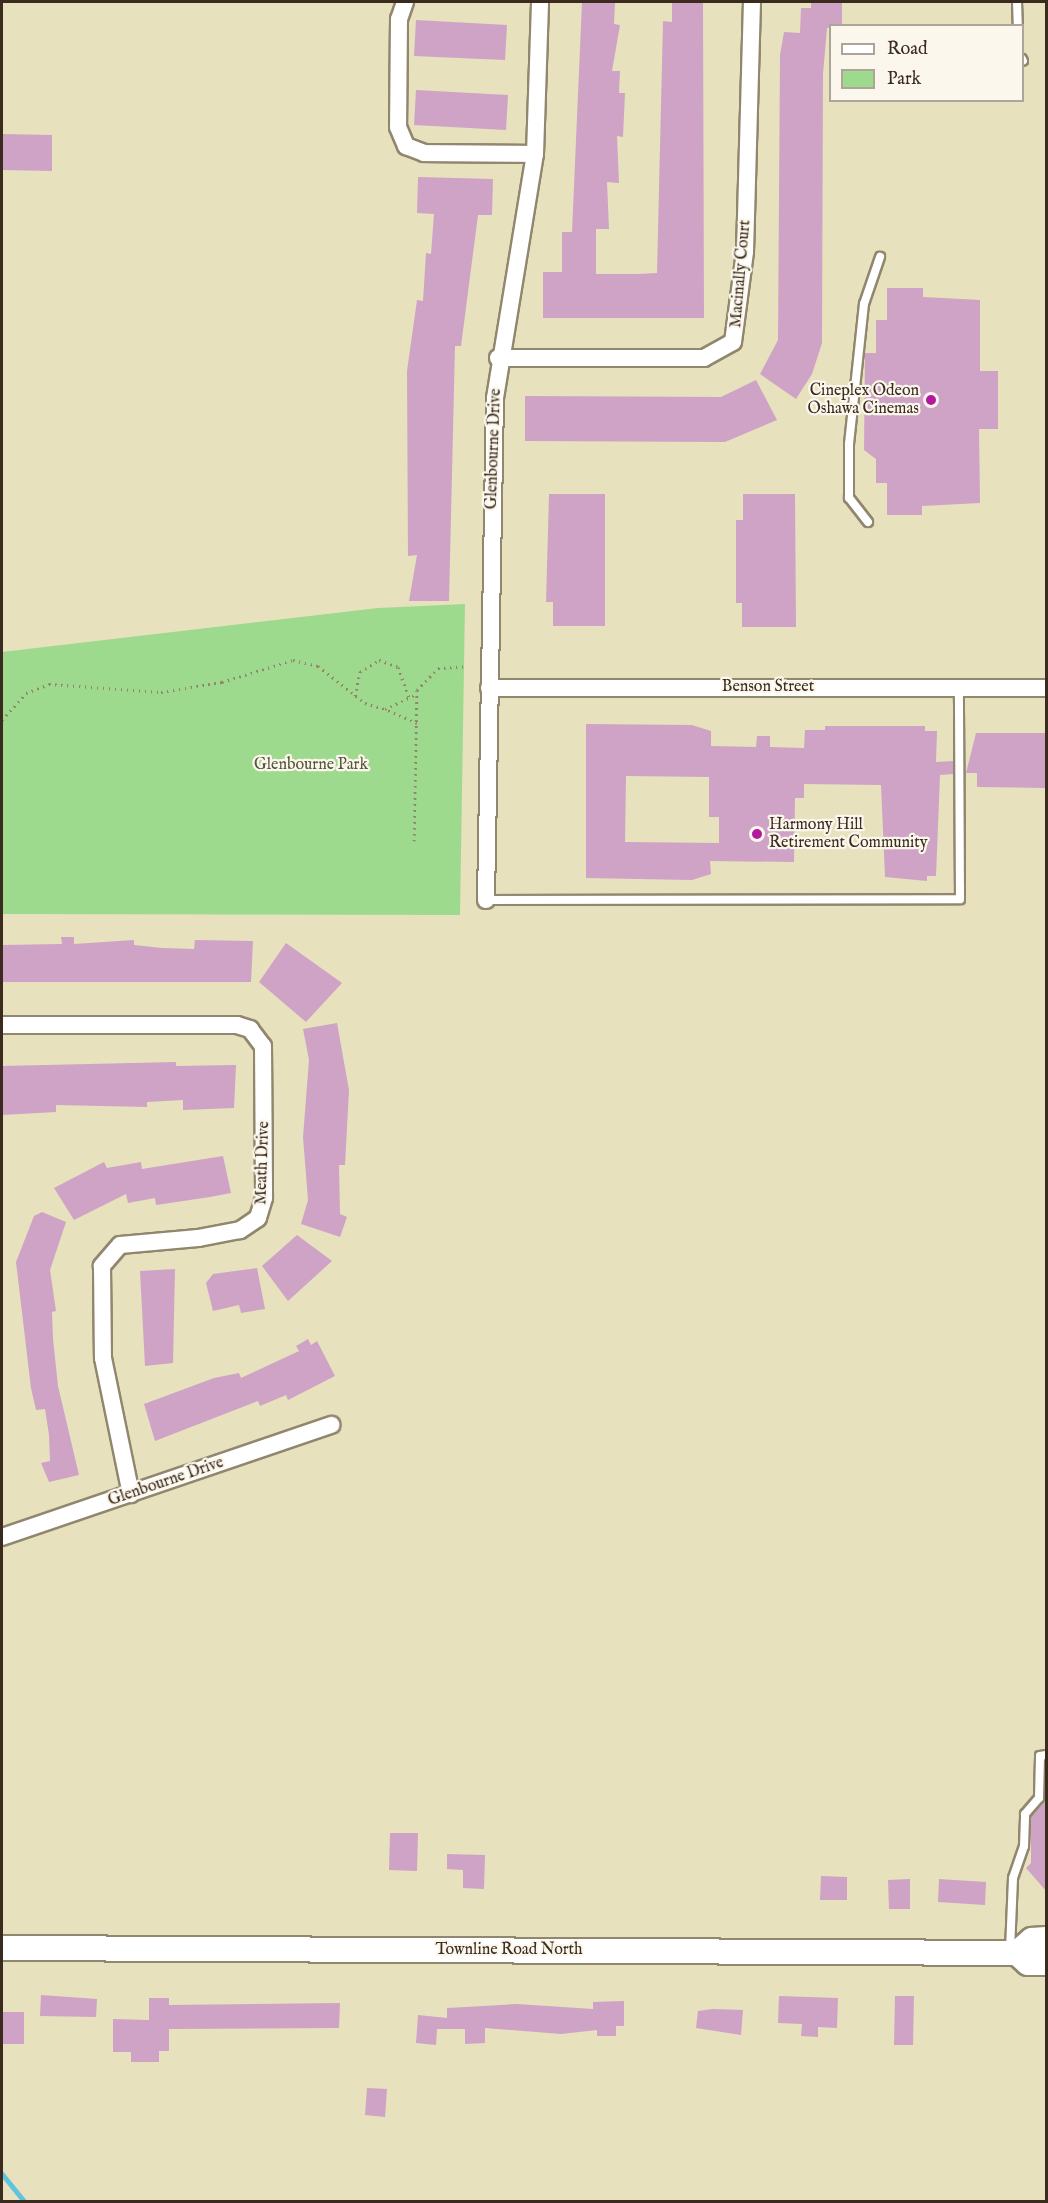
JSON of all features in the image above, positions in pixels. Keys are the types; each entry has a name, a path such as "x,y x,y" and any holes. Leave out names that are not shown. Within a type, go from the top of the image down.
{"main road":[{"name":"Townline Road North","path":"2,1947 1014,1953 1045,1939"},
{"name":"Townline Road North","path":"1014,1953 1028,1963 1047,1963"}],"street":[{"path":"405,2 399,19 398,127 406,146 424,153 535,154"},
{"name":"Glenbourne Drive","path":"486,900 498,358 535,154 540,2"},
{"name":"Macinally Court","path":"498,358 704,358 733,342 745,252 752,2"},
{"name":"Benson Street","path":"489,688 1047,688"},
{"name":"Meath Drive","path":"2,1025 237,1025 250,1029 263,1046 264,1198 258,1218 247,1228 208,1236 120,1245 102,1266 103,1358 131,1494"},
{"name":"Glenbourne Drive","path":"2,1537 331,1425"}],"lane":[{"path":"1017,2 1018,24"},
{"path":"868,522 849,498 849,444 864,304 880,258"},
{"path":"486,900 960,899 959,688"},
{"path":"1014,1953 1013,1878 1024,1846 1025,1814 1043,1798 1040,1756 1047,1755"}],"path":[{"path":"2,720 26,693 50,684 161,692 222,682 294,660 318,666 355,696 417,723"},
{"path":"355,696 360,672 379,660 398,667 409,698"},
{"path":"385,709 417,694 432,671 468,666"},
{"path":"414,842 417,694"}],"green space":[{"name":"Glenbourne Park","path":"465,604 460,915 2,914 2,652 378,608"}],"building":[{"path":"582,2 615,2 614,24 620,25 612,71 620,71 619,93 625,93 623,137 617,136 619,183 607,182 609,229 596,229 596,274 638,274 657,273 663,21 672,22 672,2 703,2 704,318 543,318 543,272 562,272 562,232 572,232"},
{"path":"811,2 842,2 842,24 829,24 827,28 823,74 822,343 812,374 796,399 760,374 778,340 780,55 784,32 800,33 801,8 811,8"},
{"path":"416,20 507,25 505,60 414,56"},
{"path":"416,90 508,95 506,130 414,125"},
{"path":"2,134 52,135 52,171 2,170"},
{"path":"418,177 493,179 492,215 478,215 461,346 455,346 449,601 409,601 417,555 408,556 407,371 417,300 423,301 426,253 431,254 434,214 417,213"},
{"name":"Cineplex Odeon Oshawa Cinemas","path":"887,288 923,288 923,297 980,300 980,371 998,371 998,429 979,429 980,503 922,506 922,515 887,515 887,483 876,483 876,459 864,450 865,353 876,353 876,320 887,320"},
{"path":"756,380 777,420 725,442 525,441 525,396 721,397"},
{"path":"549,494 605,494 605,626 553,626 553,602 546,602"},
{"path":"743,494 795,494 796,627 742,627 742,603 736,603 736,520 743,520"},
{"name":"Harmony Hill Retirement Community","path":"586,724 692,725 711,731 711,746 756,747 757,736 770,736 770,747 804,748 805,730 825,730 825,726 925,726 925,731 937,731 936,762 953,761 953,774 940,775 936,876 927,876 927,881 885,877 881,785 804,784 804,798 795,798 794,862 710,861 711,874 692,880 586,878","holes":["626,776 709,777 709,817 719,817 719,843 625,842"]},
{"path":"976,733 1047,733 1047,788 977,787 977,773 966,773"},
{"path":"61,937 74,937 74,944 134,940 134,945 194,949 195,940 253,941 251,982 2,982 2,945 62,944"},
{"path":"286,943 342,983 306,1022 259,982"},
{"path":"337,1023 349,1090 345,1165 339,1165 340,1214 347,1217 340,1237 301,1224 308,1200 303,1137 309,1060 303,1029"},
{"path":"176,1062 176,1066 236,1065 234,1108 183,1110 183,1100 147,1102 147,1107 56,1105 56,1112 2,1115 2,1066"},
{"path":"223,1156 231,1193 210,1197 156,1205 155,1198 128,1203 126,1194 74,1220 54,1188 104,1162 107,1168 141,1162 142,1169"},
{"path":"42,1212 66,1222 50,1270 56,1311 52,1312 53,1339 58,1386 79,1475 49,1482 41,1463 50,1461 49,1435 45,1409 36,1410 31,1388 16,1262 34,1216"},
{"path":"297,1235 332,1261 288,1301 262,1266"},
{"path":"257,1268 265,1309 241,1313 239,1305 213,1311 206,1283 213,1274"},
{"path":"175,1269 173,1363 145,1366 140,1271"},
{"path":"308,1339 311,1345 317,1341 335,1376 288,1400 286,1395 260,1406 258,1401 155,1441 144,1404 214,1378 239,1373 241,1378 299,1351 296,1346"},
{"path":"1047,1800 1047,1892 1026,1868 1031,1863 1031,1816"},
{"path":"390,1833 418,1833 417,1871 389,1870"},
{"path":"447,1854 485,1855 484,1889 463,1888 463,1870 447,1869"},
{"path":"821,1876 847,1877 847,1900 820,1900"},
{"path":"910,1879 910,1909 889,1909 888,1880"},
{"path":"939,1879 986,1882 985,1905 938,1902"},
{"path":"41,1995 97,1999 96,2017 40,2016"},
{"path":"779,1996 838,1998 837,2028 818,2027 818,2037 801,2036 802,2024 778,2023"},
{"path":"895,1996 914,1996 913,2045 894,2045"},
{"path":"149,1998 169,1998 169,2005 340,2003 339,2028 169,2029 169,2051 159,2051 159,2062 131,2062 131,2052 113,2052 113,2019 149,2020"},
{"path":"624,2001 624,2026 616,2026 616,2036 597,2036 597,2030 561,2034 485,2028 485,2043 465,2044 465,2029 437,2029 436,2045 416,2043 418,2015 447,2018 447,2008 517,2004 593,2009 593,2002"},
{"path":"743,2010 741,2035 696,2028 698,2011"},
{"path":"2,2012 24,2012 24,2044 2,2044"},
{"path":"367,2088 387,2089 385,2117 365,2115"}],"waterway":[{"path":"2,2174 25,2202"}],"place":[{"name":"Cineplex Odeon Oshawa Cinemas","path":"931,400"},
{"name":"Harmony Hill Retirement Community","path":"757,834"}]}
